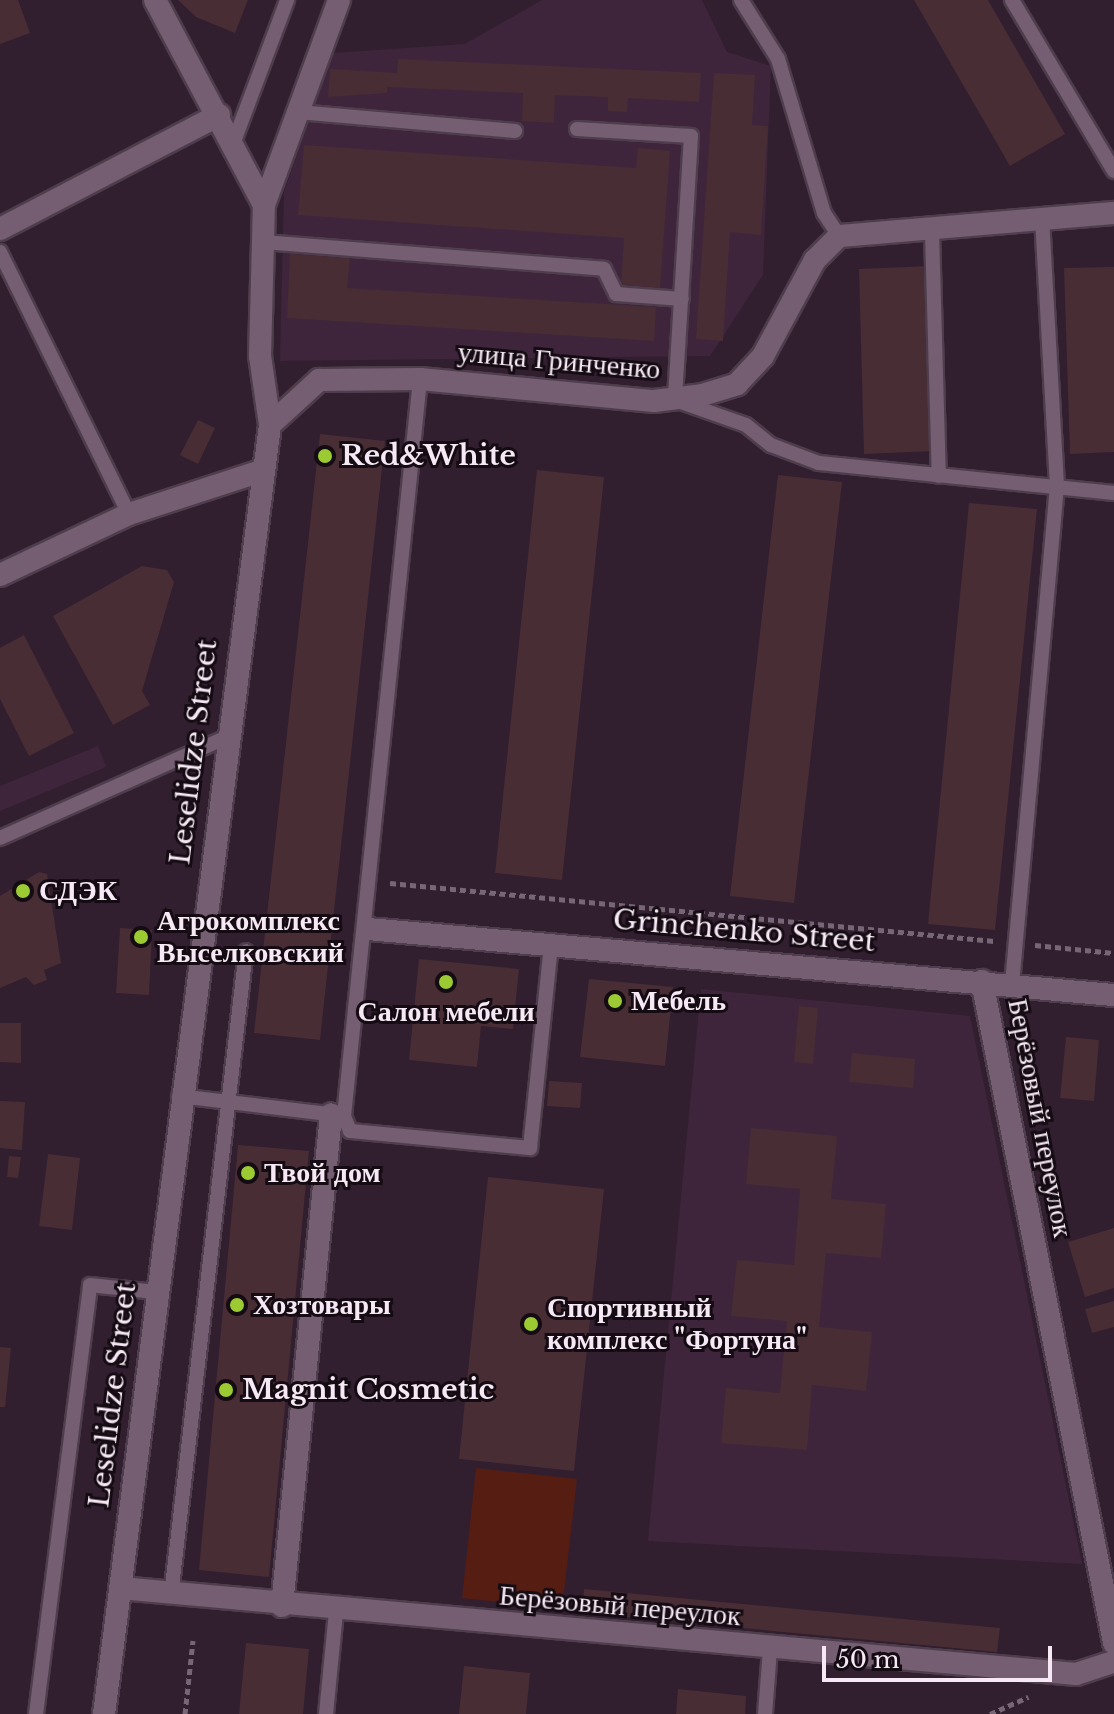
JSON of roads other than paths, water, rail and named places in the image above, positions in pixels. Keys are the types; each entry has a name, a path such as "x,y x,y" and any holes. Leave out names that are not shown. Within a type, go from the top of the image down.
{"street":[{"path":"155,0 219,115 264,205"},
{"name":"Leselidze Street","path":"104,1714 258,472 270,425 260,356 264,205 339,0"},
{"path":"0,229 219,115"},
{"path":"839,236 932,232 1114,213"},
{"name":"улица Гринченко","path":"270,425 319,380 420,379 675,400 737,384 763,356 815,260 839,236"},
{"path":"0,575 129,514 258,472"},
{"name":"Grinchenko Street","path":"368,929 1114,995"},
{"name":"Берёзовый переулок","path":"982,981 1114,1643"},
{"path":"282,1606 337,1115"},
{"name":"Берёзовый переулок","path":"120,1588 336,1612 1076,1674 1114,1662"}],"lane":[{"path":"233,144 287,0"},
{"path":"741,0 778,59 824,213 839,236"},
{"path":"1012,0 1114,171"},
{"path":"298,112 515,131"},
{"path":"577,129 691,136 675,400 746,425 771,445 819,463 1114,493"},
{"path":"1012,984 1057,486 1042,220"},
{"path":"932,232 939,476"},
{"path":"263,242 604,269 616,294 682,299"},
{"path":"0,252 129,514"},
{"path":"337,1115 368,929 420,379"},
{"path":"0,838 227,737"},
{"path":"179,1096 337,1115 350,1131 530,1148 551,944"},
{"path":"171,1595 246,951"},
{"path":"36,1714 90,1285 156,1292"},
{"path":"326,1714 336,1612"},
{"path":"765,1714 770,1649"}],"place":[{"name":"Red&White","path":"325,456"},
{"name":"СДЭК","path":"23,891"},
{"name":"Агрокомплекс Выселковский","path":"141,937"},
{"name":"Салон мебели","path":"446,982"},
{"name":"Мебель","path":"615,1001"},
{"name":"Твой дом","path":"248,1173"},
{"name":"Хозтовары","path":"237,1305"},
{"name":"Спортивный комплекс \"Фортуна\"","path":"531,1324"},
{"name":"Magnit Cosmetic","path":"226,1390"}]}
